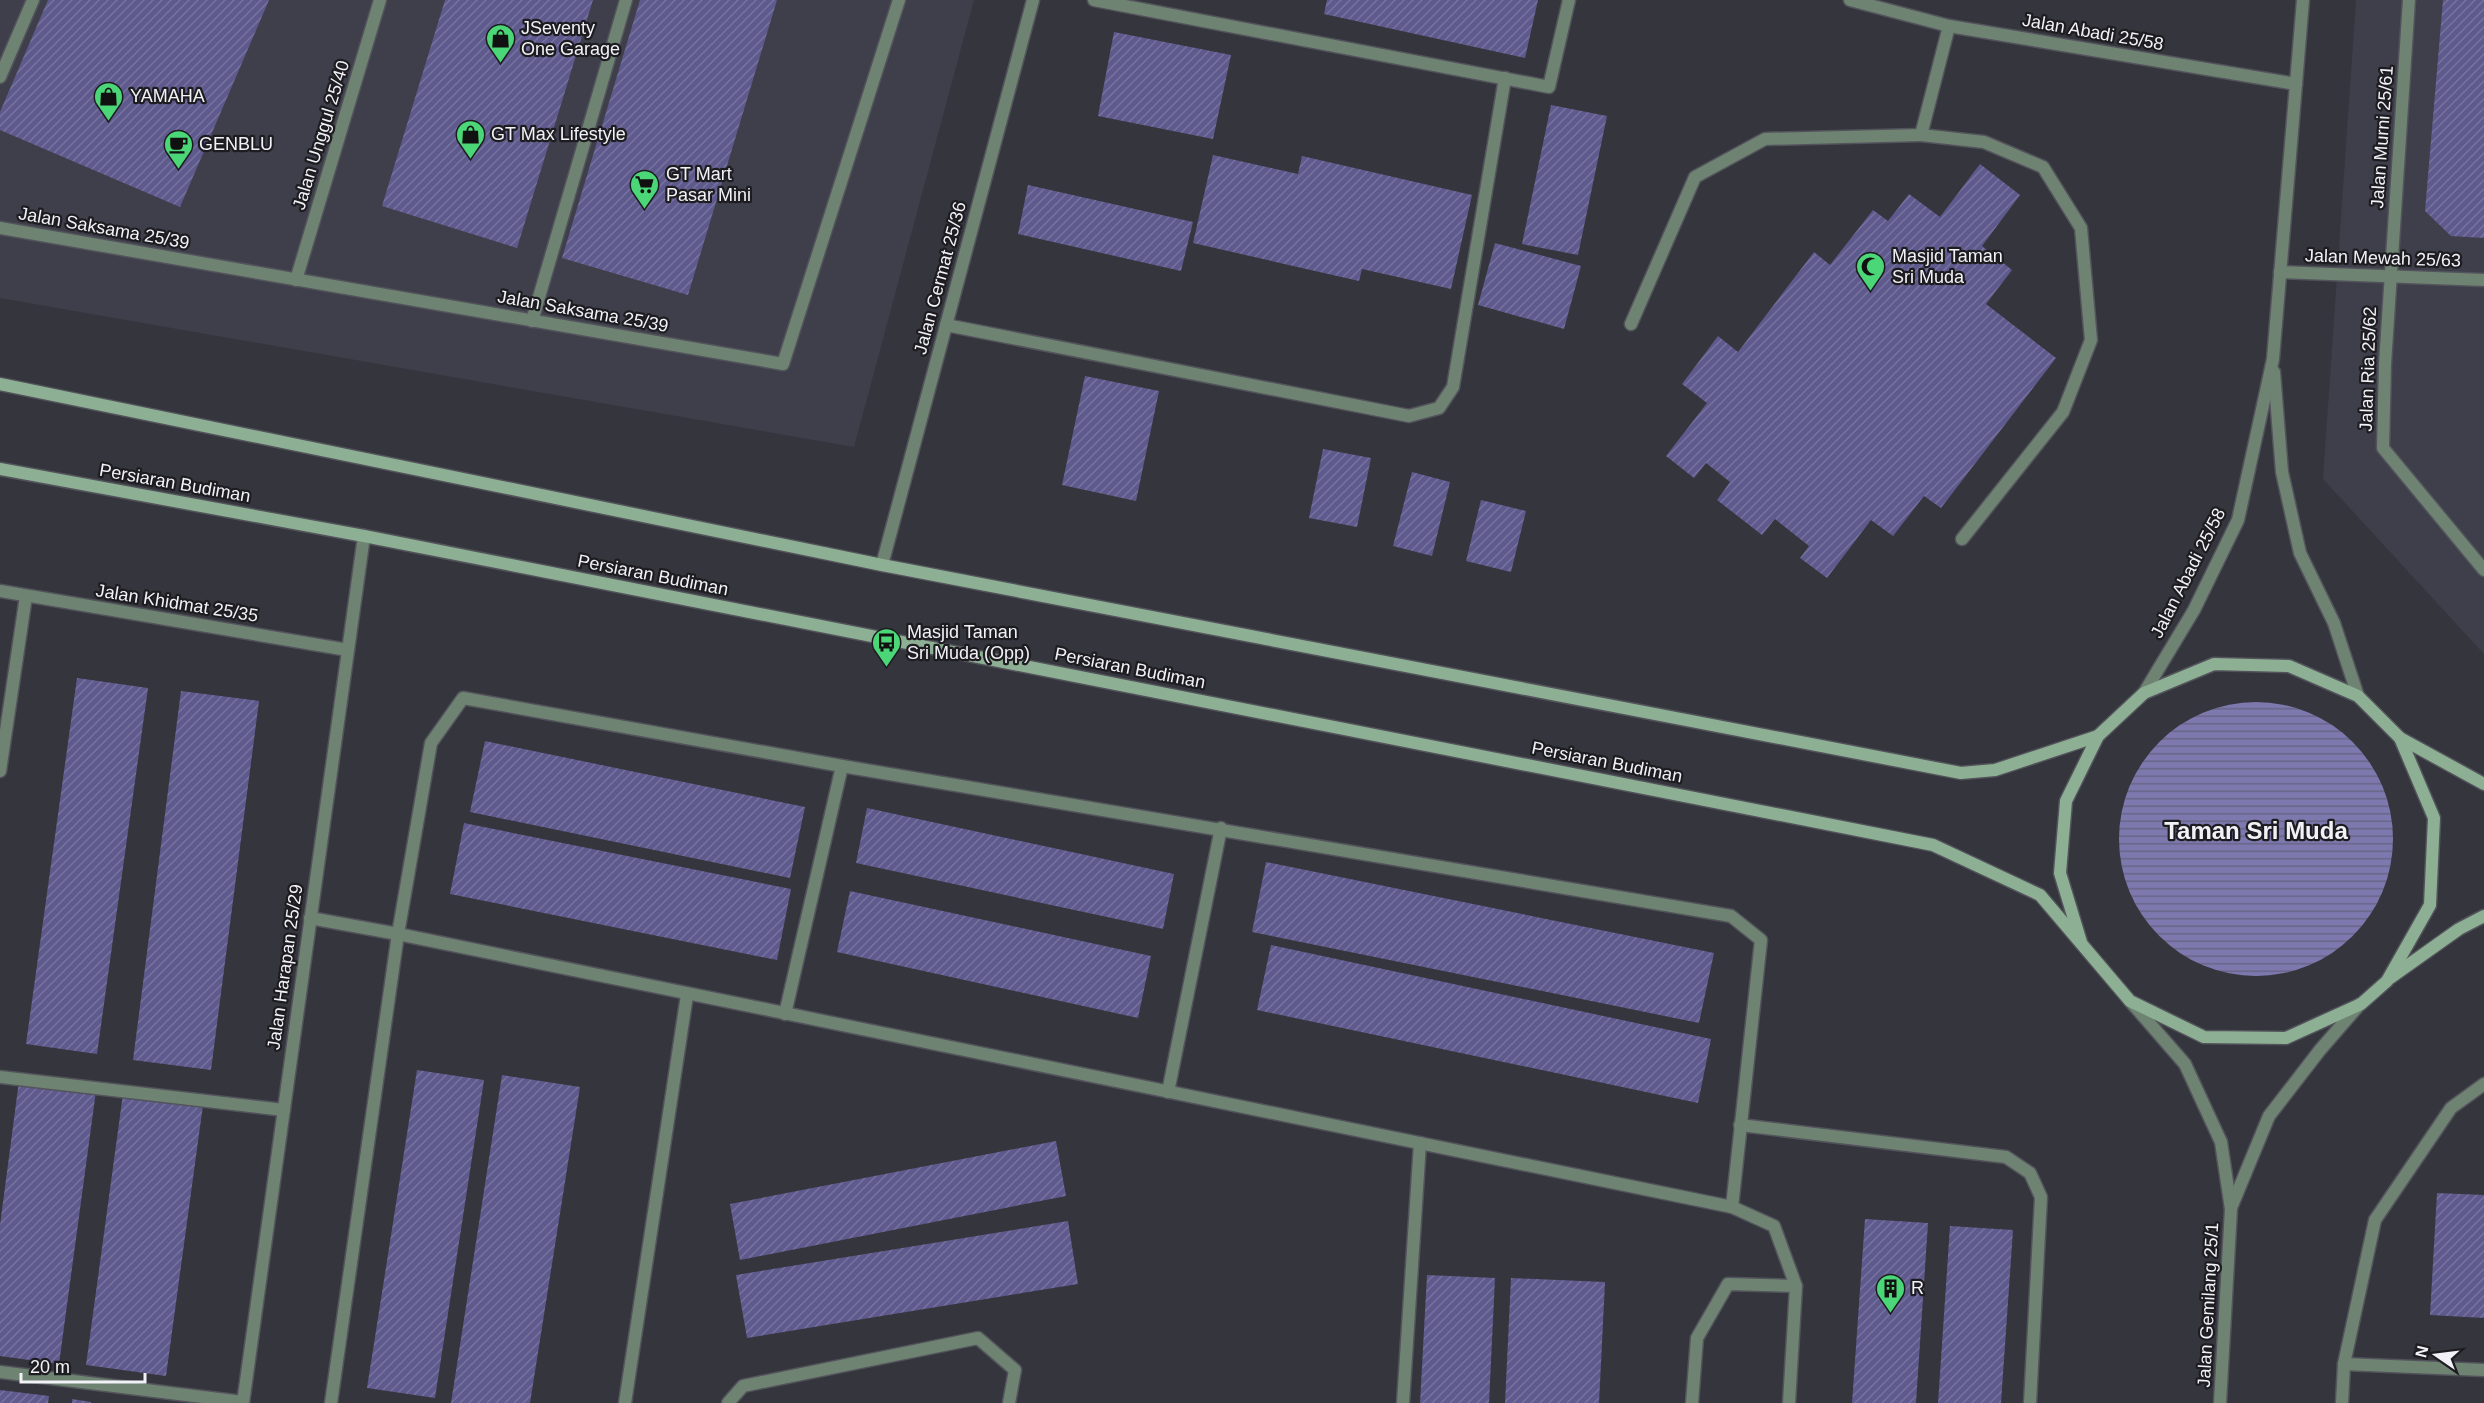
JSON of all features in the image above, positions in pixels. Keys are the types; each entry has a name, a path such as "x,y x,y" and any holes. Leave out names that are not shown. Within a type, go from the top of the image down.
{"main road":[{"path":"0,384 882,566 1960,773 1995,770 2098,736"},
{"name":"Persiaran Budiman","path":"0,469 364,536 1933,845 2040,895 2130,1001"},
{"path":"2081,942 2060,873 2066,801 2098,736 2144,693 2214,664 2289,666 2358,696 2400,738 2484,784"},
{"path":"2386,981 2430,905 2434,818 2400,738"},
{"path":"2130,1001 2204,1036 2286,1038 2361,1004 2386,981 2459,929 2484,916"}],"street":[{"path":"0,77 33,0"},
{"name":"Jalan Unggul 25/40","path":"296,280 380,0"},
{"path":"532,321 626,0"},
{"name":"Jalan Saksama 25/39","path":"0,228 783,364 899,0"},
{"name":"Jalan Cermat 25/36","path":"882,566 1033,0"},
{"path":"1094,0 1549,87 1569,0"},
{"name":"Jalan Abadi 25/58","path":"1850,0 1949,26 2296,84"},
{"name":"Jalan Abadi 25/58","path":"2144,693 2194,610 2238,520 2273,359 2303,0"},
{"name":"Jalan Murni 25/61","path":"2391,277 2409,0"},
{"path":"1921,135 1949,26"},
{"path":"946,325 1409,417 1439,408 1453,387 1505,78"},
{"path":"1631,324 1695,177 1765,138 1921,135 1984,142 2043,167 2081,228 2091,340 2063,412 1962,539"},
{"name":"Jalan Mewah 25/63","path":"2280,272 2484,280"},
{"name":"Jalan Ria 25/62","path":"2391,277 2385,364 2383,448 2484,570"},
{"name":"Jalan Abadi 25/58","path":"2273,359 2282,472 2300,553 2334,623 2358,696"},
{"name":"Jalan Harapan 25/29","path":"243,1402 364,536"},
{"name":"Jalan Khidmat 25/35","path":"0,591 348,650"},
{"path":"0,771 26,596"},
{"path":"331,1403 398,934 431,743 463,698 842,766 1221,828 1731,916 1761,940 1732,1207"},
{"path":"785,1014 842,766"},
{"path":"1168,1092 1221,828"},
{"path":"310,918 398,934 687,995 1732,1207 1774,1226 1796,1286 1789,1403"},
{"path":"624,1403 687,995"},
{"name":"Jalan Gemilang 25/1","path":"2130,1001 2185,1064 2221,1142 2231,1209 2220,1403"},
{"name":"Jalan Gemilang 25/1","path":"2231,1209 2270,1116 2320,1050 2361,1004"},
{"path":"0,1077 284,1110"},
{"path":"2342,1403 2344,1364 2374,1220 2451,1108 2484,1084"},
{"path":"1740,1125 2006,1157 2030,1173 2041,1197 2030,1403"},
{"path":"1403,1403 1420,1143"},
{"path":"1692,1403 1697,1338 1728,1284 1796,1286"},
{"path":"728,1403 743,1386 978,1338 1015,1370 1009,1403"},
{"path":"2344,1364 2484,1370"},
{"path":"0,1372 243,1402"}],"shaded area":[{"path":"0,0 974,0 854,447 0,298"},
{"path":"2356,0 2484,0 2484,654 2323,479"},
{"path":"2243,702 2269,702 2309,712 2332,725 2353,742 2370,763 2383,786 2391,812 2393,839 2391,866 2383,892 2370,915 2353,936 2321,960 2296,971 2269,976 2243,976 2216,971 2191,960 2169,945 2150,926 2135,904 2124,879 2119,852 2119,826 2124,799 2135,774 2150,752 2169,733 2191,718 2216,707"}],"building":[{"name":"YAMAHA","path":"48,0 269,0 180,207 0,130 0,112"},
{"path":"445,0 593,0 517,248 382,206"},
{"path":"640,0 777,0 688,295 562,258"},
{"path":"1327,0 1538,0 1525,58 1324,14"},
{"path":"2443,0 2484,0 2484,238 2451,236 2425,211"},
{"path":"1114,32 1231,55 1213,139 1098,116"},
{"path":"1551,105 1607,116 1578,255 1522,244"},
{"path":"1213,155 1298,174 1302,156 1472,195 1451,289 1362,269 1359,281 1193,243"},
{"name":"Masjid Taman Sri Muda","path":"1980,164 2020,195 1982,246 2012,270 1986,304 2056,358 1941,508 1924,496 1893,536 1871,520 1827,578 1800,558 1809,546 1775,519 1762,535 1717,500 1730,482 1706,463 1694,478 1666,456 1707,403 1682,384 1718,336 1738,352 1814,252 1830,265 1873,210 1888,221 1909,194 1940,217"},
{"path":"1028,185 1193,222 1181,271 1018,234"},
{"path":"1495,243 1581,266 1564,329 1478,305"},
{"path":"1085,376 1159,391 1136,501 1062,485"},
{"path":"1323,449 1371,458 1357,527 1309,518"},
{"path":"1412,472 1450,482 1432,556 1393,546"},
{"path":"1481,500 1526,511 1511,572 1466,561"},
{"path":"77,678 148,688 97,1054 26,1044"},
{"path":"181,691 259,701 211,1070 133,1060"},
{"path":"485,741 805,807 790,878 470,812"},
{"path":"867,808 1174,874 1163,929 856,863"},
{"path":"464,823 791,889 777,960 450,894"},
{"path":"1266,862 1714,953 1699,1023 1252,932"},
{"path":"850,891 1151,956 1138,1018 837,952"},
{"path":"1271,945 1711,1039 1698,1103 1257,1010"},
{"path":"417,1070 484,1080 435,1398 367,1388"},
{"path":"502,1075 580,1087 530,1403 451,1403"},
{"path":"19,1081 96,1091 59,1364 0,1356 0,1225"},
{"path":"123,1094 203,1105 166,1376 86,1365"},
{"path":"1056,1141 1066,1196 740,1260 730,1204"},
{"path":"2437,1193 2484,1195 2484,1318 2430,1315"},
{"name":"R","path":"1865,1219 1928,1223 1916,1403 1852,1403"},
{"path":"1068,1221 1078,1284 747,1338 736,1275"},
{"name":"R","path":"1950,1226 2013,1230 2001,1403 1938,1403"},
{"path":"1427,1275 1495,1278 1489,1403 1420,1403"},
{"path":"1511,1278 1605,1282 1599,1403 1505,1403"},
{"path":"0,1390 49,1396 48,1403 0,1403"},
{"path":"72,1399 91,1402 91,1403 72,1403"}],"place":[{"name":"JSeventy One Garage","path":"500,64"},
{"name":"YAMAHA","path":"109,122"},
{"name":"GT Max Lifestyle","path":"470,160"},
{"name":"GENBLU","path":"178,170"},
{"name":"GT Mart Pasar Mini","path":"645,210"},
{"name":"Masjid Taman Sri Muda","path":"1871,292"},
{"name":"Masjid Taman Sri Muda (Opp)","path":"886,668"},
{"name":"R","path":"1890,1314"}],"district":[{"name":"Taman Sri Muda","path":"2256,831"}]}
